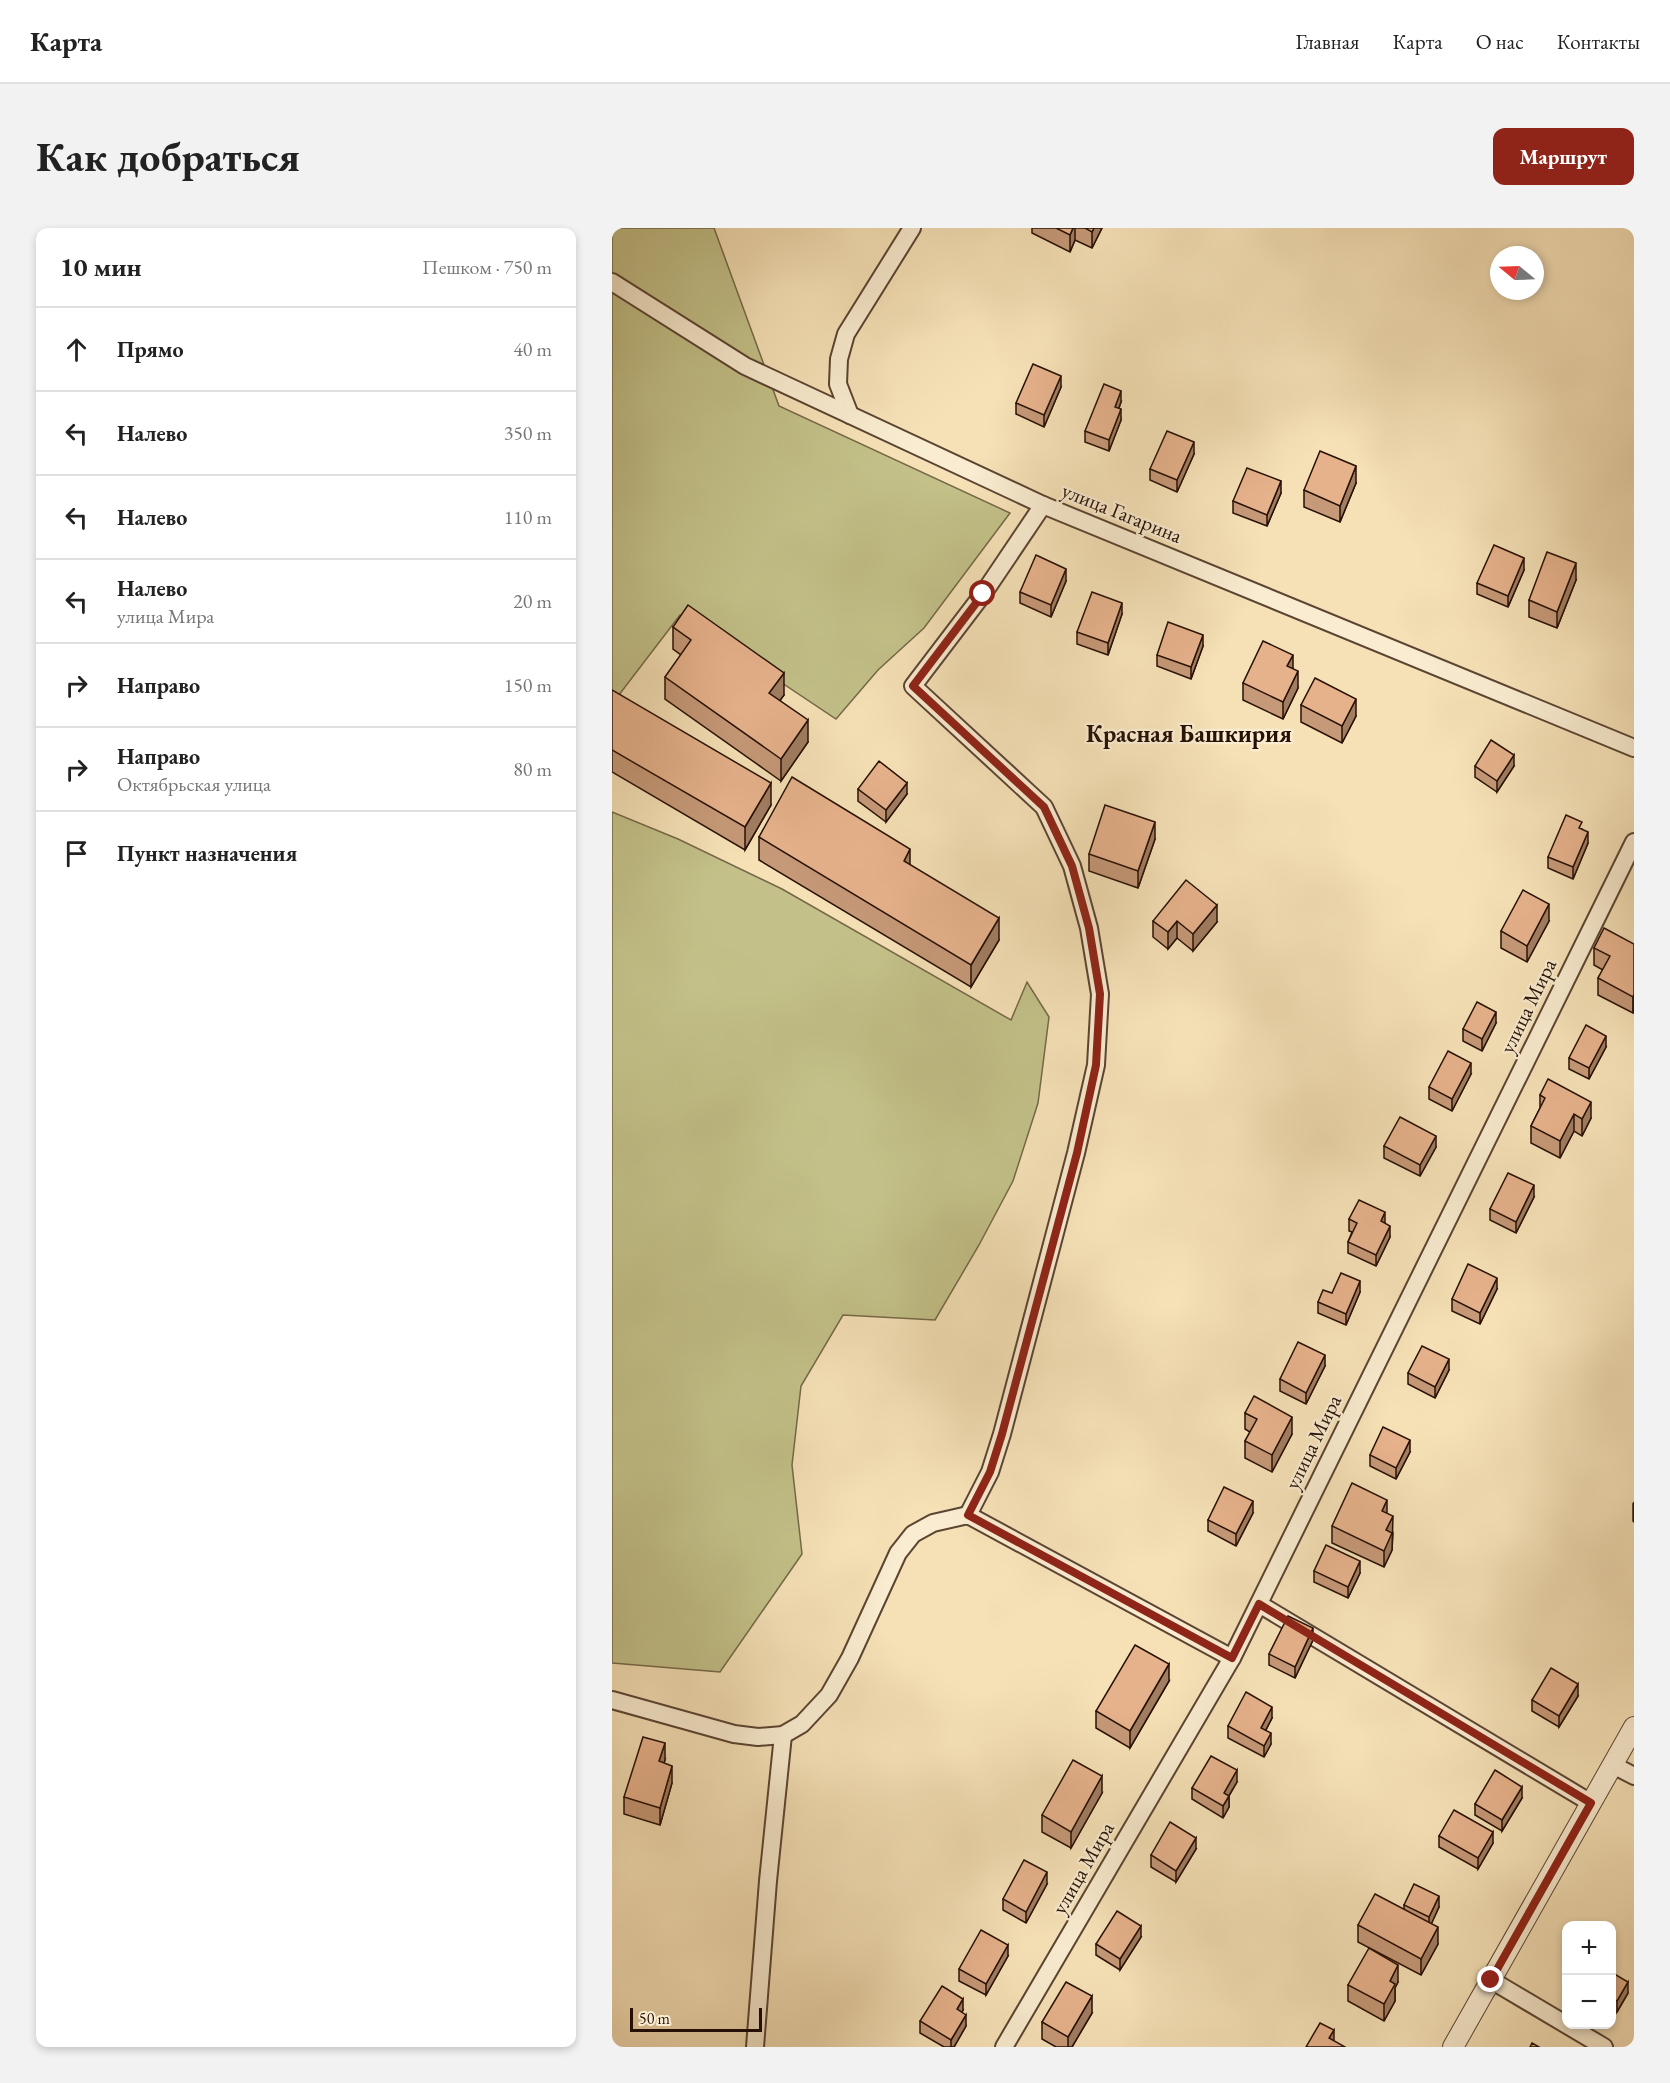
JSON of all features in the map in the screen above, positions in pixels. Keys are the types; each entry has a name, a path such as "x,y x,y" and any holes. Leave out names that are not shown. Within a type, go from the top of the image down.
{"street":[{"path":"850,415 838,384 839,359 846,334 912,228"},
{"name":"улица Гагарина","path":"612,282 745,366 1043,505 1634,748"},
{"path":"968,1515 990,1472 1002,1434 1077,1153 1096,1065 1100,994 1089,928 1072,866 1044,807 913,686 983,594 1043,505"},
{"name":"улица Мира","path":"1005,2047 1232,1658 1634,842"},
{"path":"612,1700 734,1734 758,1737 783,1736 802,1724 829,1695 850,1658 898,1553 913,1534 933,1523 968,1515 1232,1658"},
{"path":"1259,1604 1591,1803"},
{"path":"1453,2047 1634,1727"},
{"path":"755,2047 768,1881 783,1736"},
{"path":"1613,1765 1634,1776"},
{"path":"1491,1980 1604,2047"}],"shaded area":[{"path":"612,228 714,228 779,406 1010,513 924,628 878,670 836,719 680,615 612,704"},
{"path":"612,812 678,839 782,889 1011,1020 1027,982 1049,1017 1038,1103 1013,1181 935,1320 843,1315 801,1386 792,1465 802,1554 720,1672 612,1663"}],"building":[{"path":"1056,228 1073,228 1070,235"},
{"path":"1033,364 1061,376 1044,415 1016,403"},
{"path":"1104,384 1121,391 1115,407 1121,409 1109,440 1085,431"},
{"path":"1167,431 1194,442 1177,480 1150,469"},
{"path":"1320,451 1356,466 1340,506 1304,490"},
{"path":"1247,468 1281,481 1267,515 1233,501"},
{"path":"1494,545 1524,558 1508,596 1477,583"},
{"path":"1547,552 1576,563 1557,612 1529,600"},
{"path":"1036,555 1066,569 1051,605 1020,592"},
{"path":"1092,592 1122,603 1108,643 1077,632"},
{"path":"688,605 784,673 769,693 808,720 781,759 665,677 691,640 673,627"},
{"path":"1168,622 1203,635 1191,667 1157,655"},
{"path":"1263,641 1293,655 1287,666 1298,671 1283,702 1243,683"},
{"path":"1315,678 1356,699 1342,726 1301,705"},
{"path":"612,690 771,783 745,827 612,750"},
{"path":"1491,740 1514,755 1497,781 1475,766"},
{"path":"879,761 907,783 886,810 858,789"},
{"path":"792,777 910,849 904,861 999,918 971,965 759,837"},
{"path":"1105,805 1155,822 1138,871 1089,854"},
{"path":"1566,815 1582,822 1579,828 1588,832 1573,867 1548,857"},
{"path":"1186,880 1217,905 1193,934 1177,921 1168,932 1153,921"},
{"path":"1523,890 1549,904 1527,946 1501,931"},
{"path":"1604,928 1634,944 1633,997 1598,978 1610,956 1594,948"},
{"path":"1477,1002 1496,1012 1482,1039 1463,1029"},
{"path":"1586,1025 1606,1036 1589,1068 1569,1058"},
{"path":"1448,1051 1471,1063 1452,1099 1429,1087"},
{"path":"1548,1079 1591,1102 1582,1119 1574,1114 1560,1141 1531,1126 1545,1098 1540,1095"},
{"path":"1400,1117 1436,1136 1420,1165 1384,1146"},
{"path":"1508,1173 1534,1185 1516,1222 1490,1209"},
{"path":"1359,1200 1385,1212 1381,1221 1390,1226 1376,1255 1348,1242 1357,1223 1349,1219"},
{"path":"1468,1264 1497,1278 1480,1313 1452,1299"},
{"path":"1341,1273 1360,1281 1346,1314 1318,1302 1323,1290 1332,1293"},
{"path":"1298,1342 1325,1355 1306,1393 1280,1379"},
{"path":"1422,1346 1449,1359 1435,1387 1408,1373"},
{"path":"1254,1396 1292,1417 1272,1455 1245,1441 1257,1419 1245,1413"},
{"path":"1383,1427 1410,1440 1396,1468 1370,1455"},
{"path":"1352,1483 1387,1500 1382,1511 1393,1516 1386,1530 1392,1533 1384,1551 1332,1526"},
{"path":"1224,1487 1253,1501 1236,1534 1208,1520"},
{"path":"1326,1545 1360,1561 1348,1587 1314,1571"},
{"path":"1288,1616 1313,1628 1295,1667 1269,1654"},
{"path":"1135,1645 1169,1664 1130,1731 1096,1711"},
{"path":"1551,1668 1578,1684 1559,1716 1532,1700"},
{"path":"1246,1692 1272,1707 1261,1728 1271,1733 1264,1746 1228,1726"},
{"path":"643,1737 665,1743 659,1761 672,1766 660,1808 624,1797"},
{"path":"1211,1756 1237,1770 1224,1793 1229,1796 1223,1806 1192,1788"},
{"path":"1073,1760 1102,1776 1071,1832 1042,1815"},
{"path":"1495,1770 1522,1787 1502,1820 1475,1804"},
{"path":"1454,1810 1493,1832 1478,1858 1439,1836"},
{"path":"1170,1822 1196,1838 1176,1871 1151,1855"},
{"path":"1024,1860 1047,1872 1026,1912 1003,1899"},
{"path":"1414,1884 1439,1896 1429,1917 1404,1905"},
{"path":"1375,1894 1438,1927 1421,1959 1358,1925"},
{"path":"1117,1911 1141,1926 1120,1959 1096,1944"},
{"path":"981,1930 1008,1945 986,1984 959,1969"},
{"path":"1369,1948 1398,1965 1390,1981 1395,1984 1384,2004 1348,1985"},
{"path":"1616,1975 1628,1982 1616,2000"},
{"path":"1066,1982 1092,1996 1068,2037 1042,2022"},
{"path":"942,1986 963,1999 957,2009 966,2015 951,2040 920,2021"},
{"path":"1320,2023 1334,2030 1329,2038 1345,2047 1306,2047"}],"district":[{"name":"Красная Башкирия","path":"1189,734"}],"route":[{"path":"983,594 913,686 1044,807 1072,866 1089,928 1100,994 1096,1065 1077,1153 1002,1434 990,1472 968,1515 1232,1658 1259,1604 1591,1803 1491,1980"}]}
